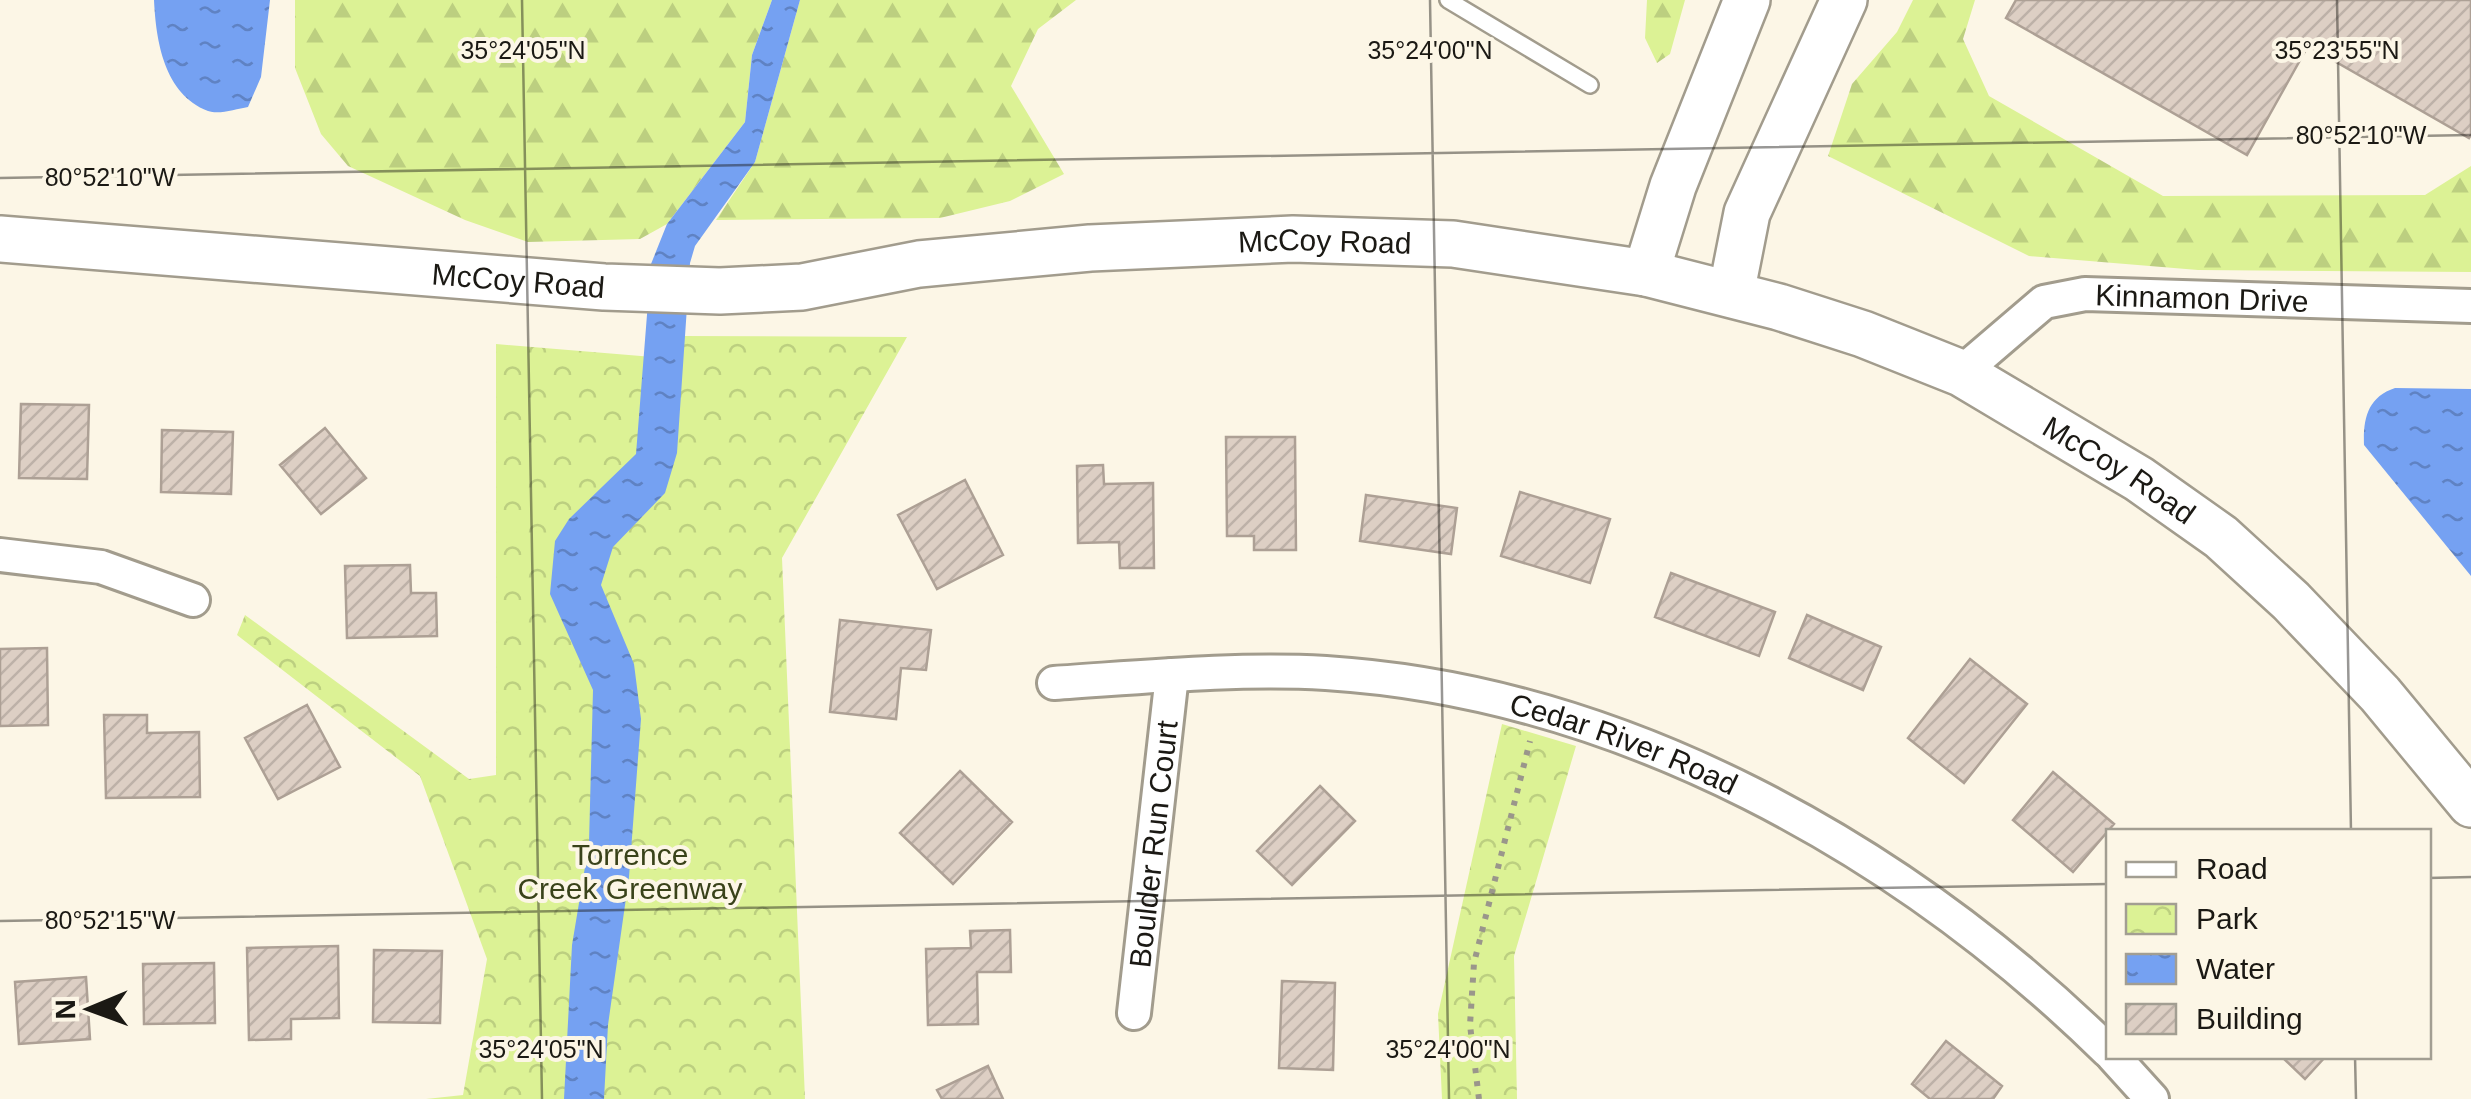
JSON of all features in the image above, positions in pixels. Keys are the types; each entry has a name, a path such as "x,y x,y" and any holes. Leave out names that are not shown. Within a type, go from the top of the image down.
{"main road":[{"path":"1646,274 1673,186 1747,0"},
{"path":"1731,294 1747,213 1844,0"},
{"name":"McCoy Road","path":"0,239 604,287 720,291 802,286 919,264 1090,248 1294,240 1453,244 1646,274 1731,294 1863,334 1961,373 2139,479 2222,536 2291,601 2380,694 2471,804"}],"street":[{"name":"Kinnamon Drive","path":"1961,373 2044,302 2085,294 2471,306"},
{"path":"0,554 100,567 193,600"},
{"name":"Cedar River Road","path":"1054,683 1238,670 1330,674 1453,690 1538,710 1660,752 1840,842 1989,944 2106,1049"},
{"name":"Boulder Run Court","path":"1134,1013 1172,675"},
{"name":"Cedar River Road","path":"2116,1059 2152,1099"}],"lane":[{"path":"1448,0 1590,85"}],"path":[{"path":"1479,1099 1470,1024 1474,963 1538,710"}],"green space":[{"path":"295,0 772,0 752,55 745,122 667,224 640,239 528,242 465,220 348,166 321,134 295,68"},
{"path":"800,0 1076,0 1038,29 1011,86 1064,174 1010,201 940,218 716,220 755,162"},
{"path":"1647,0 1685,0 1670,54 1657,63 1645,38"},
{"path":"1913,0 1975,0 1963,39 1989,96 2163,196 2425,195 2471,166 2471,272 2198,270 2029,256 1828,156 1852,84 1897,32"},
{"name":"Torrence Creek Greenway","path":"680,336 907,337 782,558 805,1099 426,1099 463,1095 487,959 420,776 237,635 245,615 469,779 496,775 496,344 677,359"},
{"path":"1502,724 1576,746 1514,956 1517,1099 1442,1099 1438,1014"}],"water":[{"path":"154,0 270,0 261,77 248,107 212,112 181,92 160,49"},
{"path":"772,0 800,0 755,162 695,246 690,263 677,453 665,493 613,547 601,585 634,664 641,719 629,877 608,1025 604,1099 564,1099 572,945 589,843 593,690 550,594 555,541 569,519 636,454 651,264 667,224 745,122 752,55"},
{"path":"2395,388 2471,389 2471,576 2364,445 2369,410 2379,397"}],"building":[{"path":"2016,0 2471,0 2471,135 2469,138 2308,46 2247,155 2006,18"},
{"path":"21,404 89,405 87,479 19,478"},
{"path":"325,428 366,478 321,514 280,465"},
{"path":"162,430 233,432 231,494 161,492"},
{"path":"1226,437 1295,437 1296,550 1254,550 1254,536 1227,536"},
{"path":"1103,465 1104,484 1153,483 1154,568 1120,568 1119,542 1078,543 1077,466"},
{"path":"965,480 1003,555 937,589 898,515"},
{"path":"1520,492 1610,519 1590,583 1501,556"},
{"path":"1366,495 1457,508 1451,554 1360,541"},
{"path":"410,565 411,593 436,593 437,636 347,638 345,566"},
{"path":"1671,573 1775,612 1759,656 1655,617"},
{"path":"1807,615 1881,647 1863,690 1789,658"},
{"path":"840,620 931,630 926,670 901,668 896,719 830,712"},
{"path":"47,648 48,725 0,726 0,649"},
{"path":"1970,659 2027,704 1964,783 1908,738"},
{"path":"307,705 340,767 278,799 245,738"},
{"path":"104,715 147,715 147,733 199,732 200,797 106,798"},
{"path":"960,771 1012,822 953,884 900,833"},
{"path":"2053,772 2114,824 2073,872 2013,820"},
{"path":"1320,786 1355,821 1292,885 1257,851"},
{"path":"1010,930 1011,972 977,972 978,1024 928,1025 926,949 971,948 970,931"},
{"path":"338,946 339,1018 291,1019 291,1039 249,1040 247,948"},
{"path":"374,950 442,951 440,1023 373,1022"},
{"path":"214,963 215,1023 144,1024 143,964"},
{"path":"86,977 90,1039 19,1044 15,982"},
{"path":"1282,981 1335,983 1333,1070 1279,1068"},
{"path":"1946,1041 2002,1086 1993,1099 1930,1099 1912,1084"},
{"path":"2284,1059 2323,1059 2305,1079"},
{"path":"988,1066 1003,1099 942,1099 937,1090"}]}
